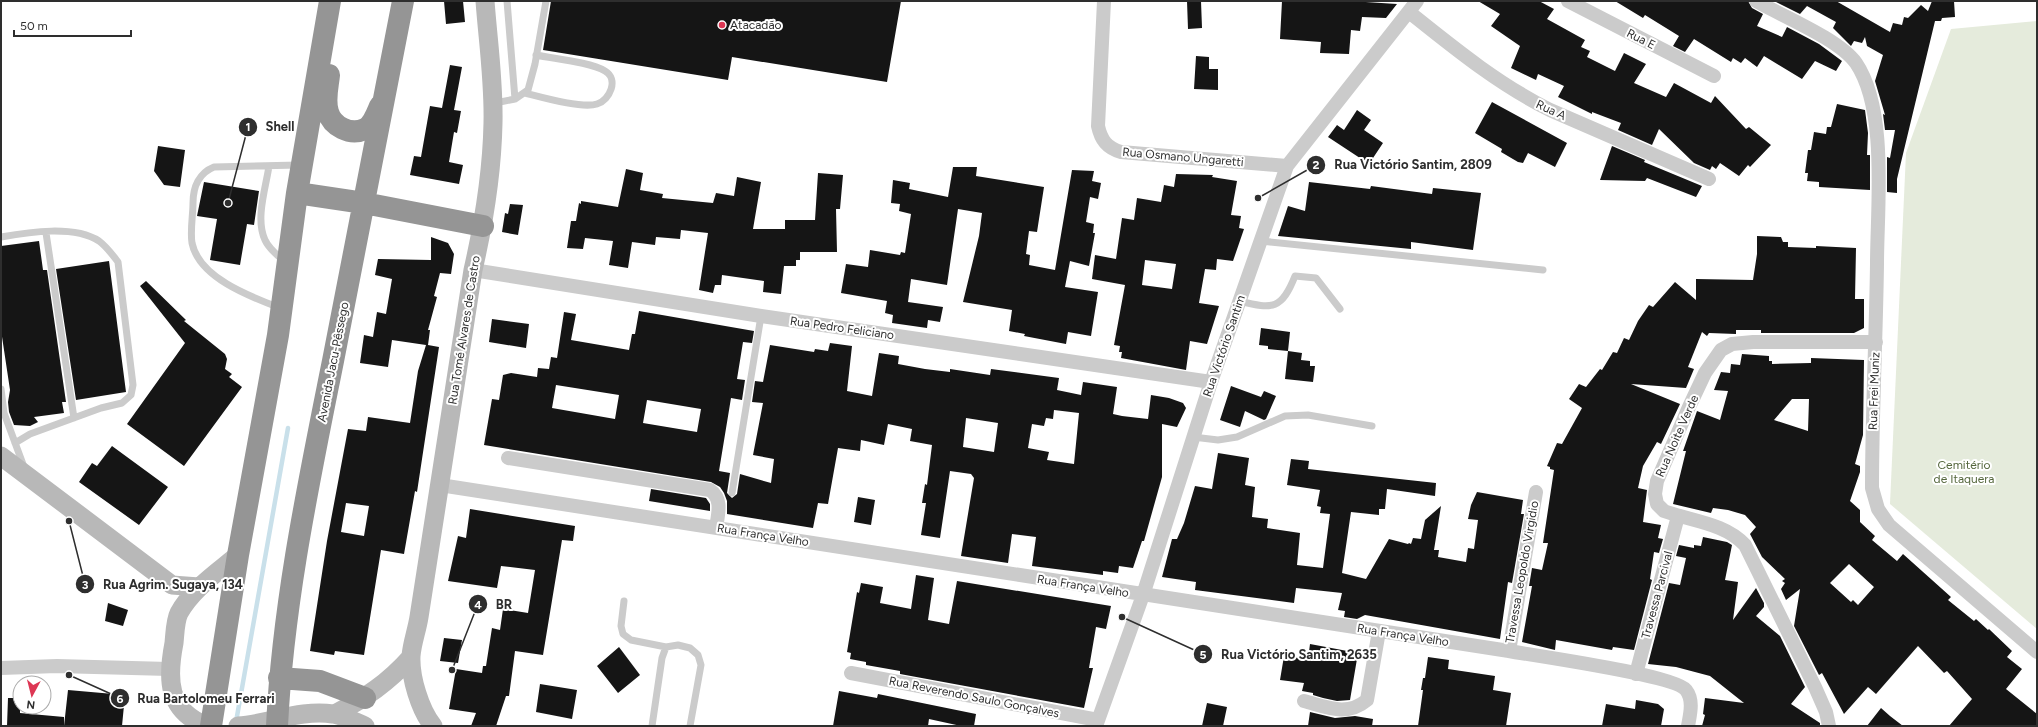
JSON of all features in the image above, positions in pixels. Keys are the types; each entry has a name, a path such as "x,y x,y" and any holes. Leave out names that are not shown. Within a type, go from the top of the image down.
{"highway":[{"path":"211,726 238,555 282,309 301,164 330,1"},
{"path":"344,1 326,96 327,110 336,126 343,129 366,128 378,112 386,93"},
{"name":"Avenida Jacu-Pêssego","path":"277,722 287,606 403,1"},
{"path":"297,193 364,203 483,226"},
{"path":"280,678 320,681 336,685 365,698"}],"main road":[{"name":"Rua Tomé Alvares de Castro","path":"433,726 427,719 420,703 411,657 419,617 473,270 483,226 489,178 493,123 484,1"},
{"path":"1,456 172,585 199,588"},
{"path":"179,613 199,588 238,555"},
{"path":"172,585 179,613 169,668 172,695 181,709 196,722 207,726"},
{"path":"335,714 365,698 399,671 411,657"},
{"path":"246,725 277,722 305,713 335,714 365,726"}],"street":[{"name":"Rua Osmano Ungaretti","path":"1104,1 1098,126 1100,135 1112,149 1121,152 1287,166"},
{"name":"Rua Victório Santim","path":"1097,723 1143,595 1211,382 1287,166 1417,1"},
{"name":"Rua E","path":"1568,1 1714,76"},
{"name":"Rua Frei Muniz","path":"1756,1 1821,36 1843,50 1855,61 1865,79 1872,102 1878,168 1876,342 1872,488 1878,509 1889,525 2037,652"},
{"name":"Rua A","path":"1408,12 1472,62 1525,97 1550,110 1709,179"},
{"name":"Rua Pedro Feliciano","path":"473,270 761,316 1211,382"},
{"name":"Rua Noite Verde","path":"1829,726 1826,712 1815,687 1745,545 1737,536 1726,530 1664,511 1657,504 1655,494 1657,481 1689,407 1705,373 1721,350 1732,344 1753,342 1876,342"},
{"path":"508,458 710,490 715,494 719,502 716,528"},
{"name":"Rua França Velho","path":"440,485 1509,651 1636,674 1679,685 1686,691 1690,699 1688,726"},
{"name":"Travessa Leopoldo Virgidio","path":"1509,651 1536,492"},
{"name":"Travessa Parcival","path":"1636,674 1678,516"},
{"path":"1304,701 1335,709 1354,709 1367,700 1379,631"},
{"path":"1,668 57,666 169,668"},
{"name":"Rua Reverendo Saulo Gonçalves","path":"851,674 1097,723"}],"lane":[{"path":"507,1 515,99"},
{"path":"492,104 515,99 525,93 531,82 546,1"},
{"path":"525,93 583,105 597,105 605,100 610,94 612,82 611,77 605,71 594,66 536,55"},
{"path":"282,309 250,296 211,273 201,262 192,243 193,200 198,178 205,170 214,167 301,164"},
{"path":"270,166 262,210 264,239 269,247 287,264"},
{"path":"1,237 69,231 86,235 107,248 118,262 133,385 131,395 122,403 102,408 30,434 15,443"},
{"path":"46,232 74,418"},
{"path":"1261,241 1543,270"},
{"path":"1240,301 1259,306 1279,304 1287,296 1295,276 1305,276 1316,278 1340,309"},
{"path":"732,493 761,316"},
{"path":"1,389 3,413 26,475"},
{"path":"1193,437 1218,440 1237,437 1285,416 1300,415 1308,415 1372,426"},
{"path":"624,601 621,626 623,634 631,640 666,647 678,645 690,648 698,655 700,665 690,726"},
{"path":"652,726 662,658 666,647"}],"green space":[{"name":"Cemitério de Itaquera","path":"2037,21 2037,629 1890,504 1906,153 1951,29"}],"building":[{"path":"444,1 463,1 465,22 446,24"},
{"name":"Atacadão","path":"551,1 901,1 887,82 732,57 728,80 543,50"},
{"path":"1187,1 1201,1 1202,28 1188,29"},
{"path":"1282,1 1350,1 1397,4 1386,18 1362,17 1360,31 1351,30 1349,54 1320,53 1321,42 1280,39"},
{"path":"1478,1 1539,1 1554,9 1547,19 1585,40 1581,47 1590,51 1587,57 1615,71 1624,53 1646,64 1634,83 1666,97 1674,83 1711,103 1715,96 1746,129 1749,127 1771,145 1750,167 1748,165 1739,176 1720,163 1716,169 1712,166 1710,170 1694,163 1659,129 1652,145 1618,130 1621,123 1592,112 1592,114 1558,97 1564,86 1538,74 1536,80 1511,68 1520,46 1491,26 1500,14"},
{"path":"1615,1 1748,1 1752,8 1763,14 1757,26 1782,37 1787,27 1819,44 1842,61 1836,71 1815,61 1802,79 1764,56 1757,67 1745,58 1741,63 1733,58 1731,62 1694,39 1685,52 1673,46 1679,36 1645,15 1643,18"},
{"path":"1774,1 1836,1 1890,32 1893,23 1902,25 1904,17 1908,18 1921,5 1928,11 1932,1 1954,1 1955,17 1942,18 1941,21 1935,21 1897,179 1897,193 1887,192 1887,157 1890,158 1895,130 1885,130 1883,114 1885,115 1875,81 1883,55 1867,46 1865,37 1862,43 1854,41 1851,46 1833,28 1836,22 1807,6 1800,14"},
{"path":"1196,56 1209,57 1209,69 1218,69 1218,90 1194,89"},
{"path":"450,65 462,67 454,110 461,111 457,133 454,132 449,162 463,165 459,184 410,175 414,156 421,157 430,106 442,108"},
{"path":"1492,102 1567,143 1555,167 1528,153 1523,163 1518,162 1501,152 1502,149 1475,133"},
{"path":"1837,104 1865,110 1868,133 1867,155 1870,155 1870,190 1819,187 1819,182 1807,181 1808,173 1805,173 1808,150 1811,150 1814,132 1826,134 1827,127 1831,127"},
{"path":"1357,110 1371,120 1364,130 1383,143 1369,164 1328,137 1337,125 1344,130"},
{"path":"158,146 185,150 180,187 164,185 154,171"},
{"path":"1612,146 1645,160 1644,162 1702,186 1696,197 1647,178 1645,181 1600,180"},
{"path":"953,167 977,167 976,176 1044,187 1037,232 1029,231 1026,254 1030,255 1029,265 1055,270 1072,170 1094,171 1092,181 1101,183 1098,199 1090,197 1086,222 1094,224 1093,233 1095,233 1089,266 1070,261 1065,287 1098,292 1091,336 1068,332 1066,344 1024,336 1025,334 1009,331 1012,310 963,302 979,236 982,213 958,209 947,285 911,279 908,302 943,307 940,322 928,320 927,328 892,323 893,315 885,313 887,301 841,293 846,264 868,267 870,250 900,255 901,252 905,253 911,214 899,211 900,204 891,203 893,180 910,183 909,189 948,197"},
{"path":"626,169 643,173 640,190 663,194 662,198 713,203 716,193 734,196 737,177 761,182 753,229 785,229 785,220 815,220 818,173 843,175 840,209 836,209 837,252 800,252 800,260 796,260 796,266 784,266 781,294 763,292 764,281 722,275 721,285 715,285 713,293 699,290 708,233 681,230 680,239 656,237 655,245 632,242 628,268 609,265 613,241 585,238 583,249 567,248 571,221 576,221 579,203 581,204 581,201 618,207"},
{"path":"1176,174 1213,175 1212,177 1237,181 1231,215 1241,216 1239,228 1244,229 1233,261 1217,259 1216,270 1205,269 1199,303 1219,306 1207,344 1190,341 1186,370 1121,358 1122,352 1119,352 1120,346 1114,345 1125,285 1092,279 1095,255 1116,259 1122,218 1134,220 1137,198 1161,202 1164,185 1174,187","holes":["1145,260 1176,264 1172,289 1142,285"]},
{"path":"204,182 259,191 254,225 247,224 240,265 210,260 217,219 197,216"},
{"path":"1309,182 1370,189 1371,186 1432,194 1433,188 1481,193 1473,250 1411,242 1411,249 1278,236 1288,206 1305,211"},
{"path":"510,204 523,205 518,235 502,232 505,213 508,214"},
{"path":"1757,236 1781,237 1783,242 1788,242 1788,247 1816,248 1816,246 1856,248 1855,299 1864,299 1864,328 1854,333 1761,333 1761,330 1736,330 1736,334 1709,333 1707,336 1702,332 1688,367 1694,369 1686,388 1631,384 1680,404 1661,444 1657,442 1643,466 1638,488 1647,490 1643,522 1661,525 1658,538 1663,539 1659,553 1654,552 1650,579 1652,580 1634,650 1613,647 1612,650 1556,640 1555,650 1522,642 1532,586 1529,586 1532,568 1542,570 1548,543 1543,543 1554,470 1547,466 1557,443 1562,444 1582,408 1569,399 1579,384 1586,387 1600,369 1602,370 1613,352 1617,353 1624,338 1629,340 1638,321 1649,305 1653,307 1675,282 1696,300 1696,279 1753,280 1757,254"},
{"path":"431,237 448,243 454,254 451,274 440,273 434,296 437,297 428,330 430,330 428,345 439,347 417,492 415,491 404,554 381,550 364,655 335,651 334,655 310,651 327,541 348,429 366,431 368,417 410,423 418,371 426,345 392,340 388,367 360,363 364,335 373,337 377,312 386,314 392,279 375,275 378,259 431,260","holes":["346,503 369,506 364,536 341,532"]},
{"path":"39,241 43,270 47,270 66,402 62,402 64,413 34,417 38,422 30,426 14,425 9,412 8,402 10,390 1,330 1,246"},
{"path":"109,261 126,392 76,400 56,269"},
{"path":"146,281 186,320 184,321 225,354 227,359 225,369 232,374 229,377 242,387 184,466 127,424 185,343 140,286"},
{"path":"639,311 754,331 752,343 743,342 737,379 745,380 742,400 731,398 719,471 730,473 727,493 732,498 737,494 740,474 771,483 774,459 753,455 763,403 752,402 755,381 763,382 770,345 814,352 815,349 828,351 830,343 852,346 847,391 872,396 879,353 899,356 898,364 925,369 950,372 950,369 990,375 991,369 1059,378 1057,390 1081,395 1083,382 1117,387 1113,414 1122,416 1148,419 1151,395 1169,398 1183,403 1186,408 1177,427 1162,424 1162,477 1144,541 1142,541 1133,568 1119,566 1118,573 1103,571 1103,575 1032,566 1036,537 1012,534 1008,563 961,556 974,478 971,474 950,471 940,538 921,535 926,503 922,503 925,484 927,485 932,445 910,441 912,429 888,424 884,445 861,440 860,451 838,448 828,504 818,503 813,528 727,514 727,501 724,493 720,487 711,482 484,445 492,399 499,400 503,375 511,373 537,377 538,368 549,369 551,357 557,358 564,312 576,314 571,340 629,350 632,334 635,334","holes":["556,385 619,395 615,419 552,408","647,400 701,409 697,432 643,423","1054,410 1079,413 1074,464 1047,460 1049,452 1028,448 1032,424 1044,426 1046,418 1053,419","966,418 998,423 994,452 963,447"]},
{"path":"492,319 529,324 526,348 489,342"},
{"path":"1261,328 1290,332 1288,351 1268,349 1268,346 1259,345"},
{"path":"1288,351 1302,353 1301,360 1310,361 1310,366 1315,366 1313,382 1285,379"},
{"path":"1742,354 1769,356 1769,361 1772,361 1772,364 1811,363 1811,358 1864,360 1863,435 1855,464 1860,466 1860,472 1850,501 1860,510 1860,522 1875,536 1872,540 1897,561 1903,554 1951,597 1948,600 1974,621 1976,619 1988,630 1989,629 2012,651 2007,657 2022,669 2006,689 2037,714 2037,726 1949,726 1972,699 1947,671 1944,673 1918,646 1876,694 1868,687 1844,714 1822,673 1819,675 1794,626 1800,589 1786,600 1781,589 1785,583 1782,581 1785,579 1762,557 1750,534 1756,527 1745,515 1728,510 1713,508 1711,513 1673,504 1686,451 1683,451 1697,411 1720,420 1728,391 1714,390 1721,372 1730,373 1731,364 1740,365","holes":["1792,399 1809,399 1808,431 1774,420","1849,564 1874,587 1858,605 1853,600 1851,602 1830,583"]},
{"path":"1231,386 1261,397 1264,391 1276,396 1266,419 1264,420 1245,411 1240,427 1220,420"},
{"path":"112,446 168,487 139,525 79,482 92,463 97,466"},
{"path":"1218,453 1249,458 1245,485 1255,487 1252,517 1268,519 1267,528 1300,533 1297,565 1323,568 1330,514 1320,513 1321,507 1317,506 1320,490 1287,485 1291,459 1309,461 1308,469 1436,483 1435,496 1387,489 1385,509 1379,509 1379,515 1351,512 1342,573 1366,579 1389,539 1411,544 1413,538 1421,539 1425,520 1441,506 1434,550 1439,550 1438,557 1466,562 1468,548 1474,549 1478,520 1468,519 1471,505 1477,492 1523,500 1521,514 1524,514 1512,583 1508,582 1500,639 1365,615 1357,619 1344,617 1345,611 1338,610 1342,593 1296,588 1294,603 1195,590 1196,582 1162,577 1172,539 1177,539 1184,523 1195,486 1212,489"},
{"path":"651,489 706,498 710,504 710,511 649,501"},
{"path":"858,497 875,500 871,525 854,522"},
{"path":"470,509 575,526 573,541 562,540 543,655 515,651 509,696 506,696 496,726 471,726 476,713 449,709 456,669 482,673 483,666 486,666 492,628 500,630 503,609 528,613 535,570 501,566 497,588 448,581 458,536 466,538"},
{"path":"1703,537 1727,542 1732,545 1725,580 1738,582 1733,620 1756,588 1764,603 1764,607 1756,616 1780,636 1805,687 1791,704 1820,723 1820,726 1702,726 1705,715 1703,714 1705,698 1744,703 1710,676 1676,667 1648,664 1669,583 1680,585 1686,558 1676,556 1679,545 1694,548 1694,545 1701,546"},
{"path":"916,575 934,578 928,620 949,624 957,581 1111,606 1106,629 1096,627 1089,668 1093,668 1084,708 900,674 900,671 866,665 866,662 850,659 851,653 847,652 857,592 859,593 861,583 883,587 880,603 911,609"},
{"path":"108,603 128,610 123,626 105,621"},
{"path":"444,638 462,640 458,663 440,661"},
{"path":"1310,644 1358,653 1350,700 1337,701 1323,698 1313,695 1313,693 1302,691 1304,683 1280,680 1284,656 1308,659"},
{"path":"619,647 640,675 618,693 597,666"},
{"path":"1428,657 1449,660 1448,669 1495,676 1493,690 1511,693 1506,726 1418,726 1423,690 1421,690 1423,678 1425,678"},
{"path":"540,684 577,690 572,719 536,712"},
{"path":"68,690 125,695 122,726 64,726"},
{"path":"839,691 877,698 878,694 976,714 974,726 961,726 929,719 928,726 833,726"},
{"path":"8,698 12,698 12,715 64,717 64,726 7,726"},
{"path":"1636,700 1658,704 1664,709 1661,726 1602,726 1606,704 1635,709"},
{"path":"1207,703 1227,707 1223,726 1202,726"},
{"path":"1881,708 1890,716 1903,726 1867,726"},
{"path":"1310,712 1335,718 1355,716 1373,719 1372,726 1308,726"}],"waterway":[{"path":"236,722 288,428"}],"place":[{"name":"Atacadão","path":"722,25"},
{"name":"Rua Victório Santim, 2809","path":"1258,198"},
{"name":"Shell","path":"228,203"},
{"name":"Rua Agrim. Sugaya, 134","path":"69,521"},
{"name":"Rua Victório Santim, 2635","path":"1122,617"},
{"name":"BR","path":"452,670"},
{"name":"Rua Bartolomeu Ferrari","path":"69,675"}]}
